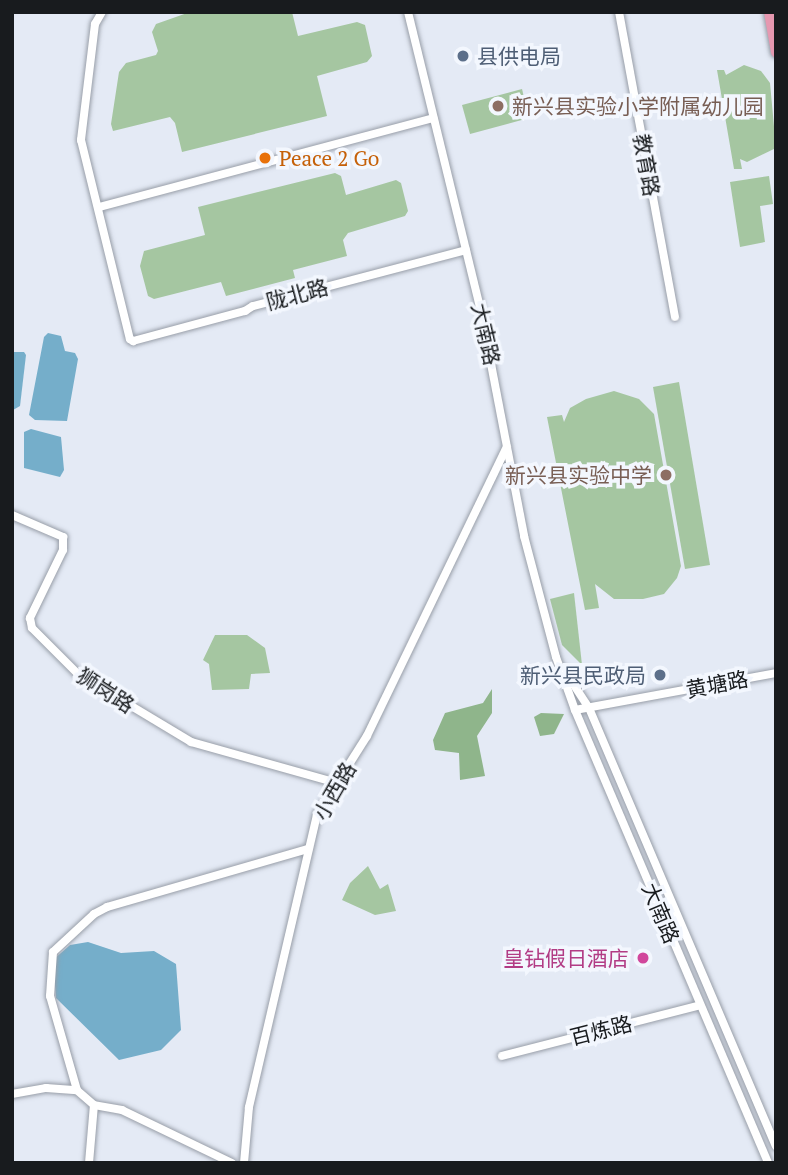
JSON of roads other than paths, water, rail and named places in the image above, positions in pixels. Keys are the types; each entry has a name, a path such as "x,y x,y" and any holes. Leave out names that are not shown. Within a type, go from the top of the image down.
{"main road":[{"path":"769,12 776,52"}],"street":[{"path":"102,12 96,24 81,140 99,207 433,118"},
{"name":"大南路","path":"408,12 493,365 537,593 556,657 575,710 768,1163"},
{"name":"教育路","path":"619,12 676,317"},
{"name":"陇北路","path":"99,207 130,340 133,341 245,311 253,306 466,250"},
{"name":"小西路","path":"244,1163 248,1107 317,815 367,736 507,447"},
{"name":"狮岗路","path":"12,515 63,537 63,551 30,618 32,628 78,674 191,743 337,783"},
{"name":"大南路","path":"556,657 589,708 776,1146"},
{"name":"黄塘路","path":"575,710 776,673"},
{"path":"232,1163 122,1110 94,1105 77,1090 50,996 53,952 94,914 107,907 308,849"},
{"name":"百炼路","path":"502,1056 700,1005"},
{"path":"12,1094 46,1088 77,1090"},
{"path":"89,1163 94,1105"}],"water":[{"path":"48,333 61,336 65,351 75,353 78,359 67,421 35,420 29,415 44,337"},
{"path":"12,352 24,352 26,355 20,406 13,410"},
{"path":"31,429 61,437 64,470 60,477 24,468 24,432"},
{"path":"88,942 121,953 154,951 176,964 181,1030 161,1050 119,1060 56,998 53,960 70,945"}],"place":[{"name":"县供电局","path":"463,56"},
{"name":"新兴县实验小学附属幼儿园","path":"498,106"},
{"name":"Peace 2 Go","path":"265,158"},
{"name":"新兴县实验中学","path":"666,475"},
{"name":"新兴县民政局","path":"660,675"},
{"name":"皇钻假日酒店","path":"643,958"}]}
